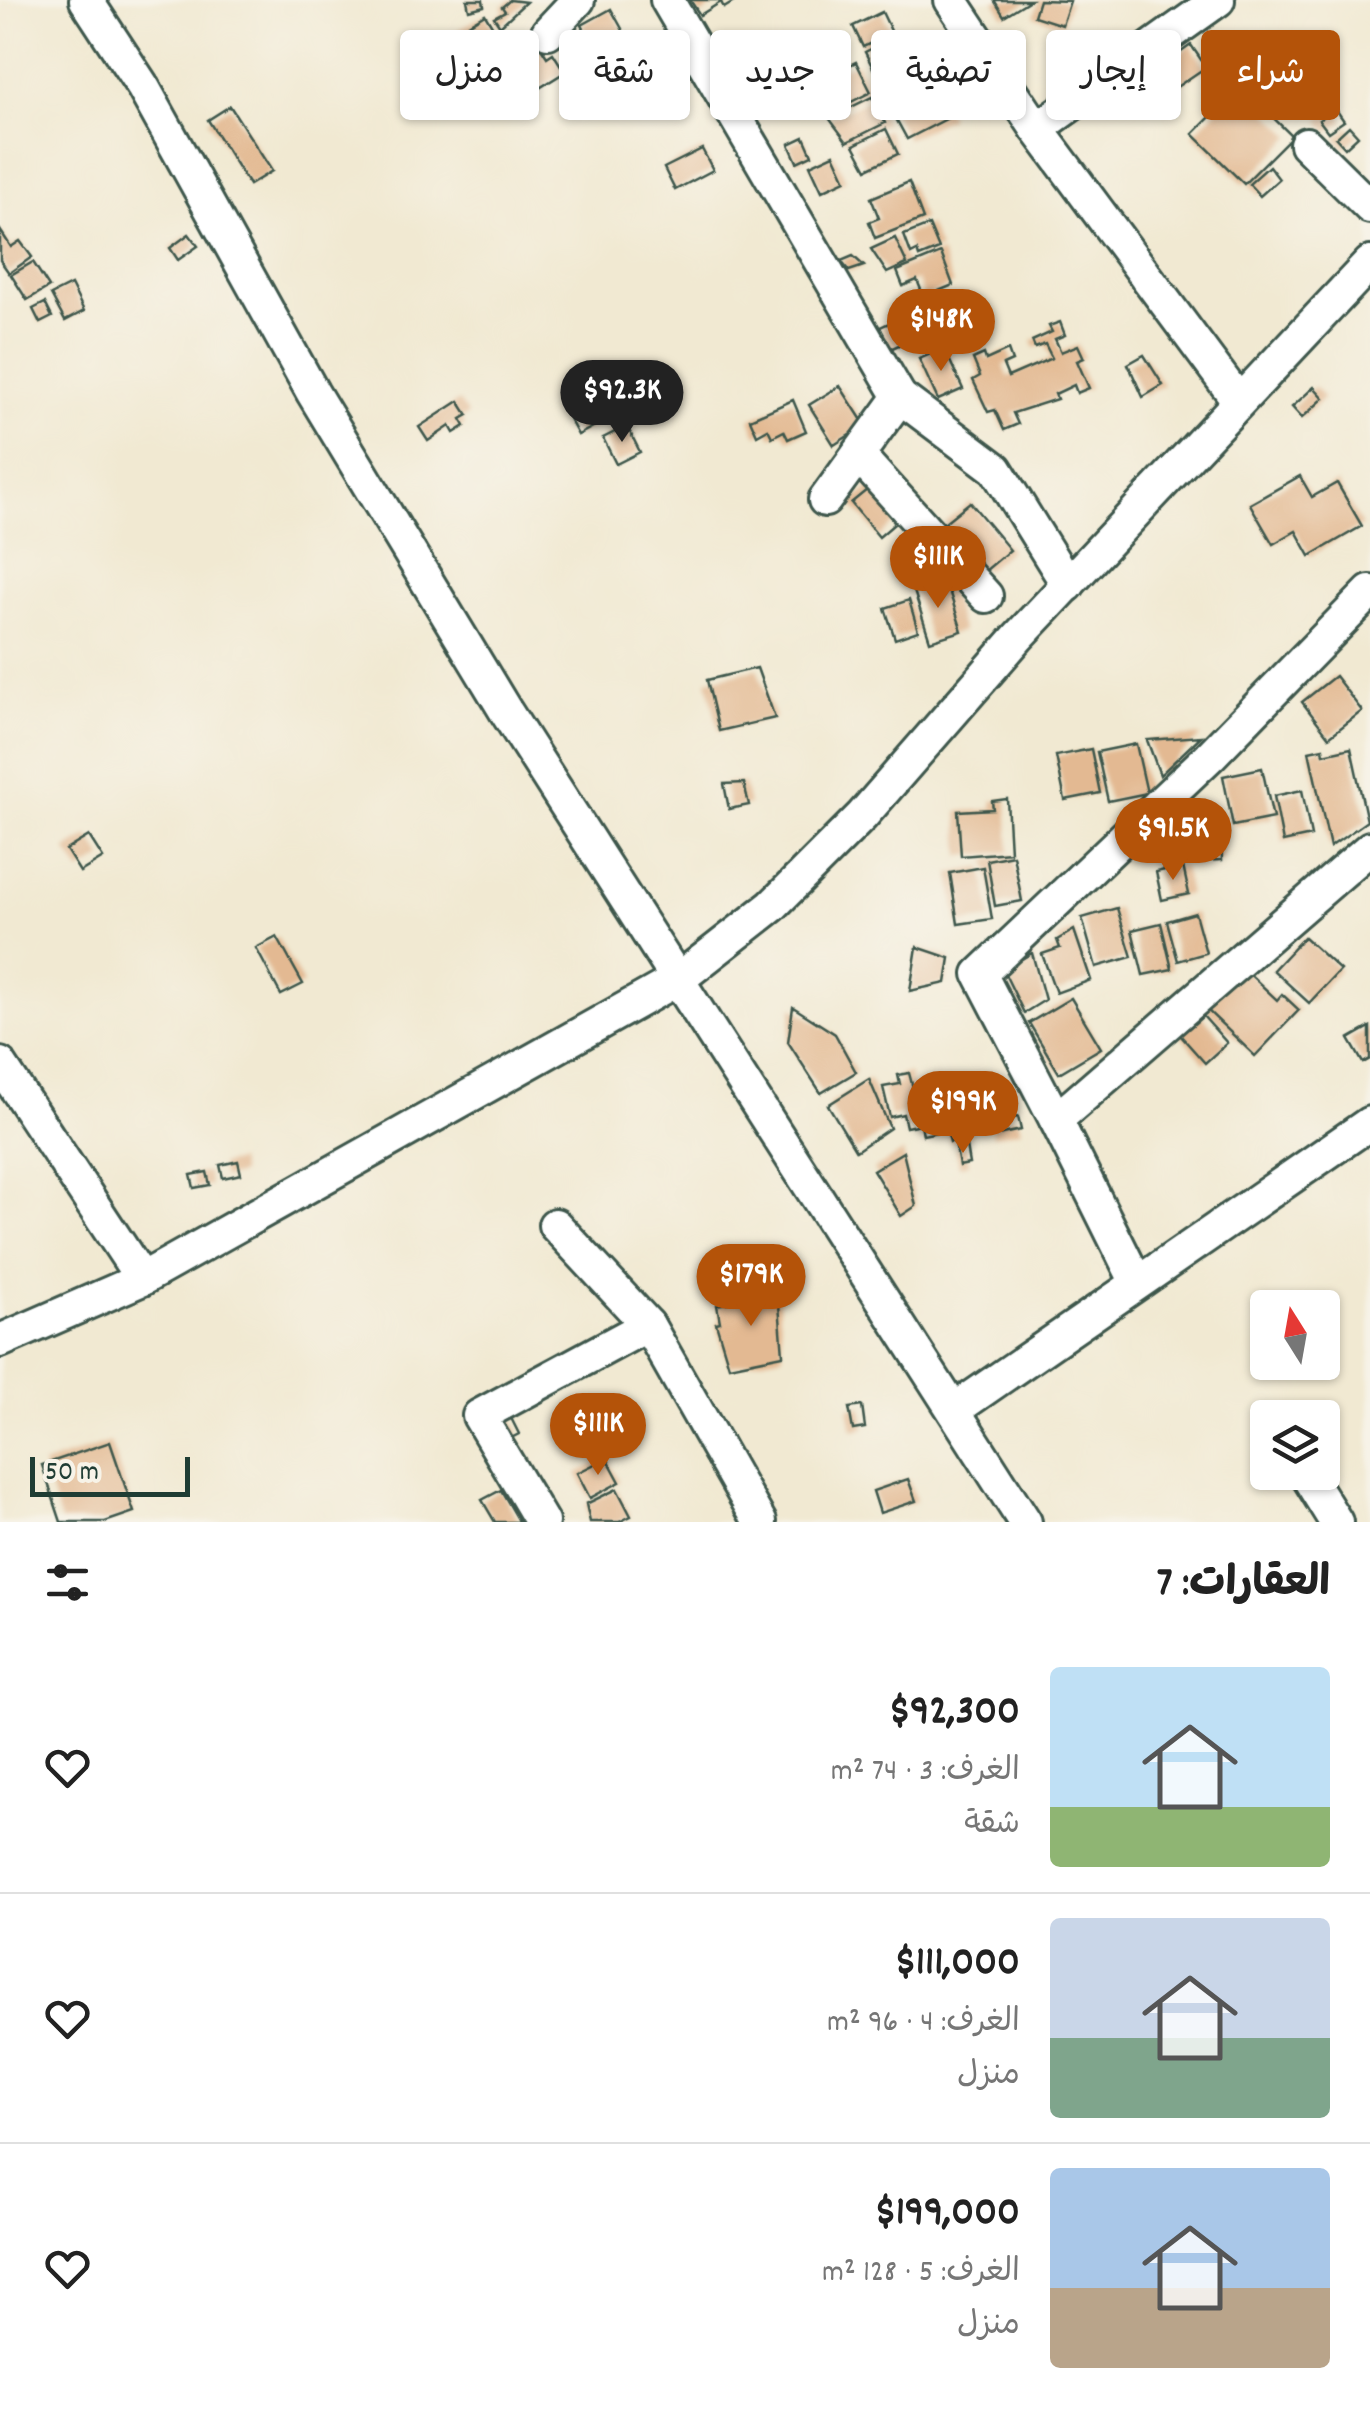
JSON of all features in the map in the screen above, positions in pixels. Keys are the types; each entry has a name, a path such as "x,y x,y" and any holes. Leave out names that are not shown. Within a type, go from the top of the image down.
{"street":[{"path":"86,0 144,87 313,392 444,610 1025,1522"},
{"path":"548,32 578,0"},
{"path":"667,0 900,397 996,469 1068,585"},
{"path":"951,0 1037,129 1238,400"},
{"path":"1037,129 1174,12 1218,0"},
{"path":"1306,144 1370,207"},
{"path":"0,1342 142,1279 680,978 772,906 862,816 1068,585 1370,263"},
{"path":"825,500 900,397"},
{"path":"858,455 986,596"},
{"path":"1137,1283 980,974 1210,756 1370,592"},
{"path":"1056,1120 1370,848"},
{"path":"0,1064 142,1279"},
{"path":"954,1410 1370,1123"},
{"path":"555,1226 648,1326 760,1522"},
{"path":"542,1522 479,1416 648,1326"},
{"path":"1316,1490 1336,1522"}],"building":[{"path":"467,0 483,0 484,6 469,10"},
{"path":"510,0 526,2 500,26 494,17 505,11 502,7"},
{"path":"690,0 737,0 724,8 721,2 700,15"},
{"path":"994,0 1030,0 1004,16"},
{"path":"1039,0 1070,1 1062,25 1034,16"},
{"path":"611,9 623,30 585,30 582,25"},
{"path":"882,12 891,30 871,30 871,43 863,47 853,26"},
{"path":"485,14 495,30 458,30"},
{"path":"539,45 547,57 553,53 559,62 559,76 539,88"},
{"path":"1191,45 1201,60 1201,70 1181,84 1181,52"},
{"path":"856,62 871,92 851,102 851,64"},
{"path":"871,97 871,120 885,123 847,142 830,120 851,120 851,107"},
{"path":"230,106 272,171 249,185 208,120"},
{"path":"1340,115 1344,121 1328,132 1319,120 1340,120"},
{"path":"897,120 944,120 907,139"},
{"path":"1207,120 1276,120 1292,136 1244,184 1193,134"},
{"path":"1349,126 1358,136 1345,148 1336,138"},
{"path":"886,129 898,154 867,169 854,145"},
{"path":"804,137 812,155 797,162 789,144"},
{"path":"702,149 713,170 675,190 664,168"},
{"path":"834,154 846,180 822,191 810,165"},
{"path":"1269,166 1279,179 1260,196 1249,184"},
{"path":"909,182 923,219 875,238 869,222 879,218 871,198"},
{"path":"929,225 939,249 919,257 917,251 911,254 904,235"},
{"path":"0,230 11,247 20,241 32,257 9,273 0,260"},
{"path":"189,234 198,246 178,260 170,248"},
{"path":"895,238 907,264 887,273 871,249"},
{"path":"941,253 953,285 924,297 917,280 903,286 897,271"},
{"path":"853,256 864,266 849,271 841,261"},
{"path":"33,262 49,287 27,300 11,275"},
{"path":"71,285 84,311 65,321 51,295"},
{"path":"45,303 52,317 40,323 33,309"},
{"path":"900,318 910,340 890,349 880,327"},
{"path":"1060,322 1065,335 1055,339 1061,352 1078,345 1084,358 1077,361 1089,388 1077,393 1074,385 1055,394 1057,399 1013,413 1018,424 1004,430 995,410 988,412 973,380 980,376 973,359 984,354 986,360 1008,350 1012,361 1003,365 1008,377 1052,358 1045,344 1035,348 1032,341 1052,332 1049,326"},
{"path":"944,348 963,389 938,400 919,359"},
{"path":"1144,355 1163,385 1143,397 1128,364"},
{"path":"596,377 617,414 578,435 558,398"},
{"path":"840,386 865,425 834,445 809,405"},
{"path":"1314,387 1324,398 1302,418 1292,407"},
{"path":"793,400 806,431 788,439 784,431 772,437 768,429 757,435 750,419"},
{"path":"459,401 468,415 461,419 465,426 454,433 450,426 428,441 419,427"},
{"path":"627,426 640,452 616,464 603,438"},
{"path":"1300,476 1312,497 1337,483 1362,526 1310,556 1296,531 1273,544 1250,504"},
{"path":"873,485 901,518 879,537 851,503"},
{"path":"970,502 1010,550 985,571 945,522"},
{"path":"946,581 962,631 930,641 914,591"},
{"path":"909,600 918,631 895,639 885,608"},
{"path":"757,668 775,718 719,731 707,680"},
{"path":"1335,676 1362,711 1329,737 1302,702"},
{"path":"1201,736 1160,775 1147,740"},
{"path":"1136,744 1147,793 1108,801 1097,752"},
{"path":"1323,748 1324,754 1351,748 1367,821 1330,847 1309,751"},
{"path":"1091,749 1100,793 1065,800 1056,756"},
{"path":"1262,768 1273,818 1233,826 1223,776"},
{"path":"744,783 749,805 729,809 724,784"},
{"path":"1302,790 1311,836 1283,842 1274,796"},
{"path":"1007,799 1010,852 961,856 958,811 993,809 992,801"},
{"path":"1221,823 1222,860 1197,861 1196,824"},
{"path":"89,836 103,858 80,872 66,850"},
{"path":"1013,855 1022,901 995,906 987,860"},
{"path":"1183,866 1189,894 1162,900 1156,872"},
{"path":"983,867 992,919 958,924 950,873"},
{"path":"1117,908 1132,957 1096,967 1082,918"},
{"path":"1195,913 1206,953 1178,961 1167,921"},
{"path":"1161,923 1172,969 1143,975 1132,930"},
{"path":"1074,930 1091,980 1056,993 1042,954 1060,948 1057,940"},
{"path":"277,937 303,984 281,995 256,948"},
{"path":"1304,937 1340,970 1309,1003 1273,970"},
{"path":"917,947 950,958 946,983 910,991"},
{"path":"1032,953 1045,1000 1024,1013 1003,970"},
{"path":"1242,967 1277,1000 1282,994 1299,1010 1255,1056 1204,1007"},
{"path":"1071,998 1101,1048 1059,1073 1029,1023"},
{"path":"793,1007 835,1034 856,1072 821,1093 788,1042"},
{"path":"1195,1007 1227,1043 1205,1063 1173,1027"},
{"path":"1370,1027 1370,1059 1363,1063 1349,1039"},
{"path":"909,1073 913,1088 955,1080 966,1139 950,1142 947,1130 923,1135 921,1124 906,1127 903,1114 890,1117 883,1087 900,1084 898,1075"},
{"path":"869,1079 890,1128 856,1151 828,1105"},
{"path":"1018,1117 1021,1130 993,1136 990,1123"},
{"path":"966,1146 969,1164 959,1166 956,1148"},
{"path":"903,1152 916,1206 901,1216 873,1170"},
{"path":"238,1161 241,1174 223,1178 220,1165"},
{"path":"207,1172 210,1185 194,1188 191,1175"},
{"path":"778,1292 783,1355 729,1366 716,1323 720,1322 717,1305"},
{"path":"862,1406 865,1428 853,1430 849,1408"},
{"path":"510,1416 519,1434 509,1439 500,1421"},
{"path":"110,1442 134,1512 105,1522 61,1522 42,1465"},
{"path":"607,1458 620,1482 590,1498 577,1473"},
{"path":"908,1479 916,1501 880,1513 873,1491"},
{"path":"617,1489 631,1516 619,1522 590,1522 586,1504"},
{"path":"501,1490 519,1521 495,1522 482,1500"}]}
